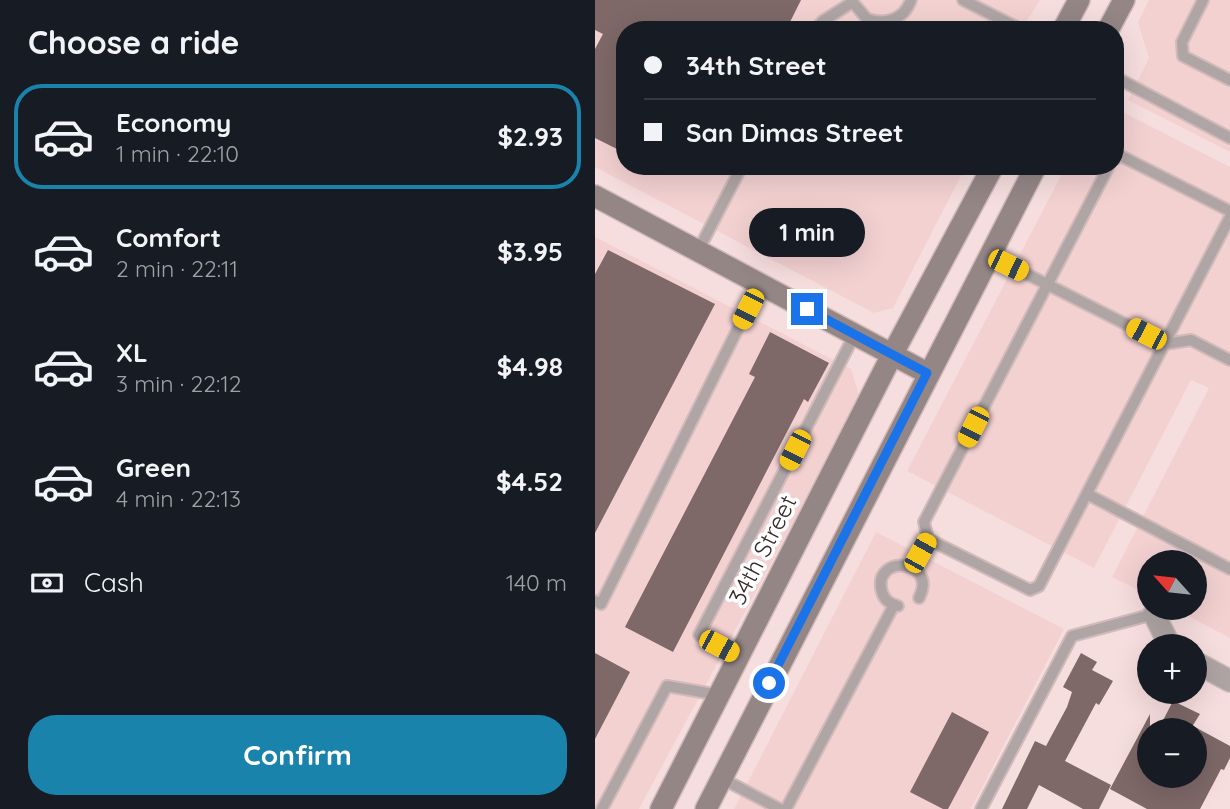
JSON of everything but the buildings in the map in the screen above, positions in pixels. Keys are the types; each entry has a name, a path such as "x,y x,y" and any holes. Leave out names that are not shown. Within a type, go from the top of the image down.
{"street":[{"path":"1068,21 1079,0"},
{"path":"1113,21 1124,0"},
{"name":"34th Street","path":"661,809 892,355 988,175"},
{"path":"706,809 927,373 1031,175"},
{"path":"595,196 927,373"},
{"path":"1207,669 1230,681"}],"lane":[{"path":"890,21 899,18 911,0"},
{"path":"965,0 1005,21"},
{"path":"1203,0 1182,42 1183,57 1230,80"},
{"path":"823,21 851,2 867,19 880,21"},
{"path":"1124,82 1230,138"},
{"path":"1124,158 1230,211"},
{"path":"698,251 737,175"},
{"path":"912,567 928,539 924,522 1103,175"},
{"path":"928,539 1030,590 1039,586 1230,217"},
{"path":"989,255 1165,344 1191,340 1230,360"},
{"path":"595,601 601,604 760,284"},
{"path":"739,656 699,635 855,334"},
{"path":"1087,494 1230,569"},
{"path":"786,809 897,606 884,596 883,576 899,565 912,567 921,577 922,591 919,598"},
{"path":"981,809 1072,636 1137,619"},
{"path":"602,809 667,686 719,695"},
{"path":"721,778 781,809"}],"shaded area":[{"path":"595,0 1040,0 1027,21 616,21 616,175 961,175 893,308 874,313 595,167"},
{"path":"1149,0 1230,0 1230,152 1128,100 1149,58 1138,22"},
{"path":"1124,113 1230,167 1230,638 1196,620 1207,620 1207,550 1137,550 1137,590 1112,577 1209,388 1191,380 1094,568 907,471 1061,175 1124,175"},
{"path":"595,237 851,369 860,398 639,809 595,809"},
{"path":"876,532 1064,629 971,809 734,809"}],"route":[{"path":"769,683 927,373 807,309"}]}
